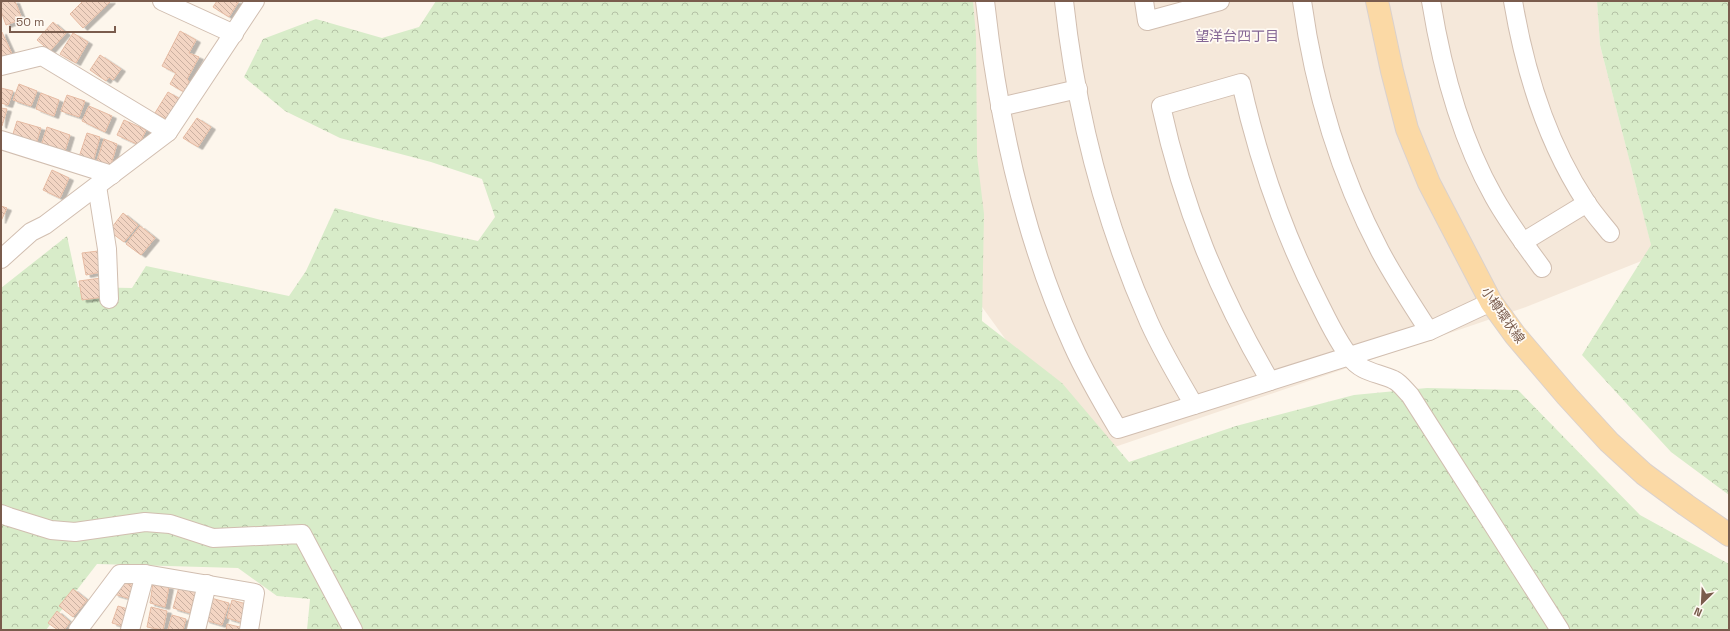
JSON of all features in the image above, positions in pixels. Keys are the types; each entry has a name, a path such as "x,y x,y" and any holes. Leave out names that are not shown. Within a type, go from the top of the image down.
{"main road":[{"name":"小樽環状線","path":"1377,1 1392,71 1407,129 1429,183 1491,302 1515,335 1561,390 1609,442 1644,474 1686,506 1729,535"}],"street":[{"path":"162,1 234,34"},
{"path":"1,259 31,232 45,225 168,132 255,1"},
{"path":"985,1 1000,107 1013,169 1025,214 1055,303 1073,346 1094,388 1118,429 1429,331 1491,302"},
{"path":"1064,1 1078,89 1101,191 1131,280 1171,365 1194,405"},
{"path":"1144,1 1147,21 1220,1"},
{"path":"1302,1 1308,44 1318,85 1343,169 1360,210 1380,251 1403,292 1429,331"},
{"path":"1431,1 1437,38 1445,72 1462,126 1475,158 1493,197 1542,268"},
{"path":"1513,1 1526,64 1537,100 1551,136 1567,170 1587,204 1610,233"},
{"path":"1,66 42,56 168,132"},
{"path":"1270,381 1230,308 1208,259 1178,173 1161,106 1241,83 1257,146 1287,234 1327,318 1349,356 1361,369 1396,381 1410,395 1560,630"},
{"path":"1000,107 1078,89"},
{"path":"1,140 112,175"},
{"path":"97,186 107,249 110,299"},
{"path":"1523,242 1587,204"},
{"path":"1,514 51,530 75,532 145,522 170,524 213,538 302,534 353,630"},
{"path":"78,630 120,574 144,574 255,593 249,630"},
{"path":"130,630 144,574"},
{"path":"196,630 207,584"}],"shaded area":[{"path":"955,1 1597,1 1600,45 1654,256 1526,307 1103,451 1033,377 977,300"}],"green space":[{"path":"436,1 973,1 976,36 977,156 984,214 982,321 1062,383 1129,462 1236,426 1354,395 1427,388 1518,390 1640,515 1729,564 1729,630 307,630 310,599 277,596 238,568 97,564 46,630 1,630 1,288 67,236 78,287 132,288 146,266 289,296 306,271 335,208 381,220 478,241 495,217 482,179 431,162 340,138 285,111 244,77 263,39 316,19 382,38 419,27"},
{"path":"1597,1 1729,1 1729,495 1671,452 1582,355 1651,245 1600,45"}],"building":[{"path":"1,1 15,1 22,19 6,25 1,11"},
{"path":"83,1 111,1 83,28 70,14"},
{"path":"217,1 239,1 229,17 213,7"},
{"path":"53,22 66,33 50,51 37,40"},
{"path":"180,31 196,40 189,53 199,57 187,79 189,82 184,92 170,84 176,73 162,66"},
{"path":"1,32 12,54 3,58 1,54"},
{"path":"73,33 88,42 76,63 60,54"},
{"path":"100,55 121,69 113,80 109,77 106,81 90,70"},
{"path":"19,84 37,91 31,106 13,100"},
{"path":"1,88 13,91 8,105 1,103"},
{"path":"168,92 180,99 168,120 155,113"},
{"path":"41,93 59,100 54,116 36,109"},
{"path":"67,95 85,101 79,117 61,111"},
{"path":"89,106 112,116 105,132 82,121"},
{"path":"1,108 7,109 2,126 1,125"},
{"path":"197,118 211,127 198,147 183,138"},
{"path":"124,120 146,130 139,145 117,135"},
{"path":"17,121 41,128 36,144 12,137"},
{"path":"47,127 70,135 65,151 42,143"},
{"path":"87,133 100,137 93,162 79,157"},
{"path":"104,139 117,144 110,168 96,164"},
{"path":"52,170 69,178 60,198 43,190"},
{"path":"1,206 7,208 1,221"},
{"path":"123,213 138,225 124,242 109,231"},
{"path":"140,226 155,238 141,255 126,244"},
{"path":"98,251 101,272 86,275 82,253"},
{"path":"101,278 104,297 82,300 79,281"},
{"path":"121,582 135,586 131,599 114,594"},
{"path":"153,583 169,587 165,607 150,603"},
{"path":"179,587 196,592 190,613 173,608"},
{"path":"73,589 87,600 73,617 59,606"},
{"path":"211,598 229,603 222,625 205,620"},
{"path":"232,600 250,605 244,623 227,618"},
{"path":"118,606 131,610 126,627 112,623"},
{"path":"151,607 167,611 163,630 147,627"},
{"path":"57,611 70,622 64,630 58,630 48,623"},
{"path":"172,615 186,619 183,630 168,630"},
{"path":"227,624 244,628 244,630 226,630"}],"district":[{"name":"望洋台四丁目","path":"1237,36"}]}
